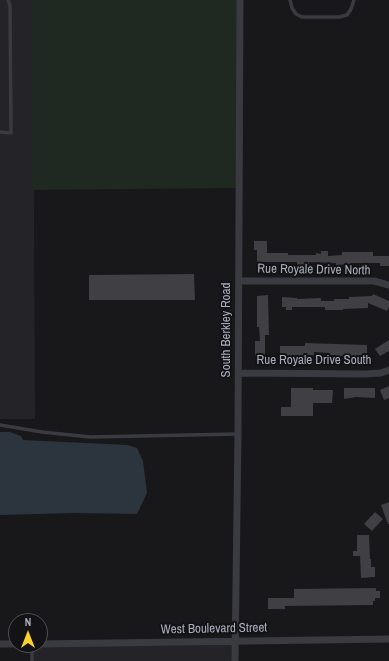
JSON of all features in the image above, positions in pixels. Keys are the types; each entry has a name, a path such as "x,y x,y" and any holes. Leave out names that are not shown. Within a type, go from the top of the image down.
{"street":[{"name":"South Berkley Road","path":"235,661 238,434 240,0"},
{"name":"Rue Royale Drive North","path":"239,281 374,281 389,285"},
{"name":"Rue Royale Drive South","path":"238,373 366,374 381,373 389,370"},
{"name":"West Boulevard Street","path":"48,644 389,639"}],"lane":[{"path":"0,132 11,132 10,6 8,0"},
{"path":"290,0 292,8 296,14 302,17 339,17 347,15 351,10 354,0"},
{"path":"0,425 42,432 90,437 238,434"}],"shaded area":[{"path":"0,0 33,0 35,419 0,419"},
{"path":"33,0 240,0 240,188 33,190"},
{"path":"0,432 10,432 21,436 23,440 128,445 137,448 143,461 147,493 137,514 74,513 0,515"},
{"path":"235,641 235,661 32,661 32,653 48,653 48,645"}],"building":[{"path":"254,241 267,241 267,253 288,253 288,255 316,255 316,253 321,254 321,251 328,251 328,256 342,255 342,252 373,252 373,256 389,256 389,266 380,266 380,263 351,263 336,265 336,263 309,262 309,265 297,265 297,262 257,262 257,250 254,250"},
{"path":"194,274 195,300 89,300 89,275"},
{"path":"373,294 389,301 387,311 368,303 368,308 343,310 325,310 325,307 292,307 292,310 286,310 286,307 282,307 282,297 297,299 321,298 321,301 334,301 334,299 349,299 349,297 372,296"},
{"path":"268,295 269,335 265,335 265,356 255,356 255,341 260,341 259,327 257,327 257,296"},
{"path":"389,340 389,351 380,356 375,349"},
{"path":"305,343 367,345 367,356 328,356 328,353 314,352 314,355 280,356 280,346 305,346"},
{"path":"389,386 389,398 384,400 380,390"},
{"path":"291,388 333,390 332,403 313,403 313,416 281,416 281,407 291,407"},
{"path":"344,388 375,388 375,398 356,397 344,399"},
{"path":"389,502 389,524 388,524 381,505"},
{"path":"375,512 383,519 372,531 364,524"},
{"path":"357,535 369,535 371,567 375,567 375,577 361,578 360,556 353,556 353,551 357,551"},
{"path":"376,588 376,591 380,591 380,598 375,598 373,605 285,606 285,609 268,609 268,598 294,598 294,589"}]}
